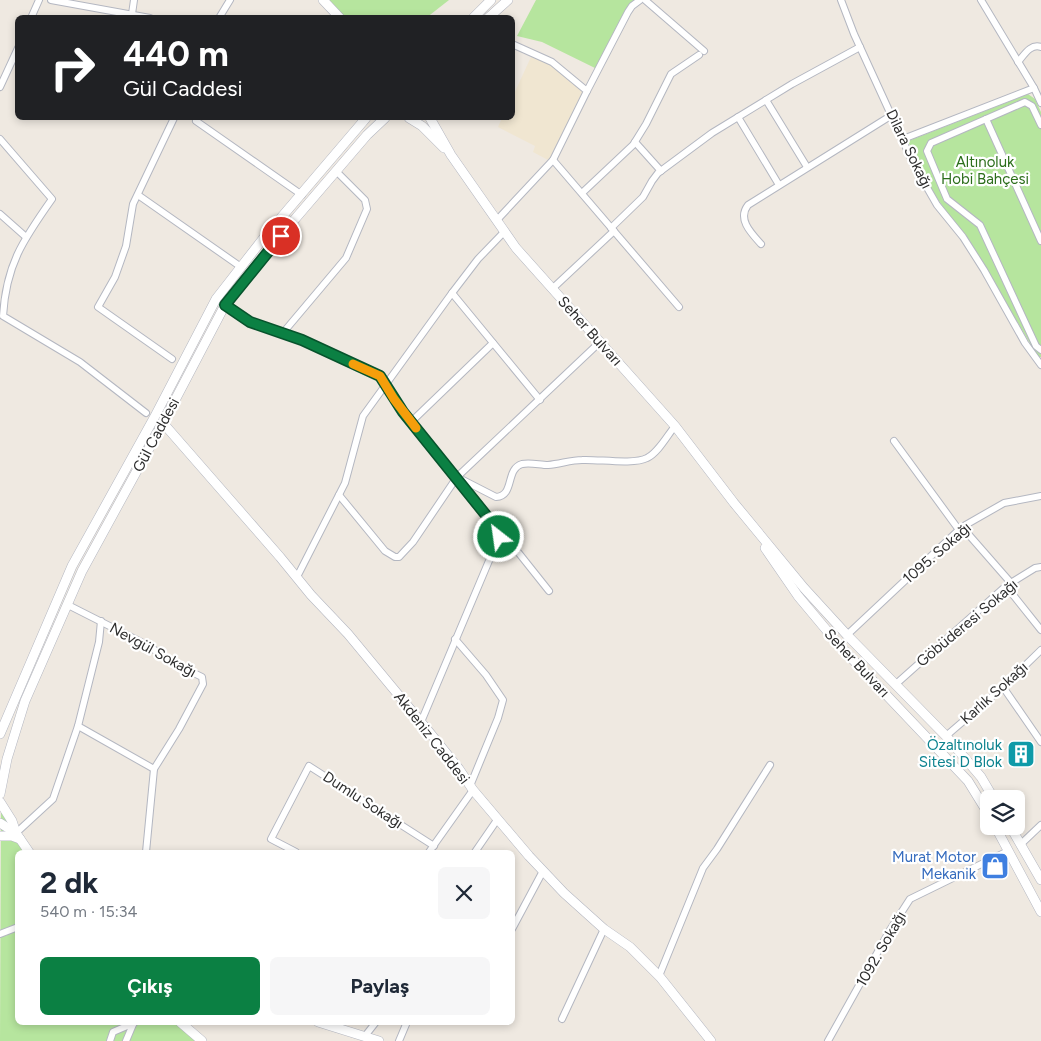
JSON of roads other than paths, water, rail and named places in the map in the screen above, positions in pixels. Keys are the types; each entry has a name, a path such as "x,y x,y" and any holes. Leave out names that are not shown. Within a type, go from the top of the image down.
{"street":[{"path":"32,15 39,0"},
{"path":"51,0 136,15"},
{"path":"132,14 134,0"},
{"path":"221,15 230,0"},
{"path":"323,0 337,15"},
{"path":"476,15 491,0"},
{"path":"491,15 508,0"},
{"path":"497,220 554,160 628,12 640,0"},
{"path":"582,193 635,142 672,74 701,53 645,0"},
{"name":"Dilara Sokağı","path":"841,0 860,47 914,165 937,205 963,237 984,270 1041,366"},
{"path":"981,0 1034,88 1041,103"},
{"path":"515,45 552,62 587,91"},
{"path":"1018,62 1033,46 1041,47"},
{"path":"552,289 643,197 652,181 661,171 712,133 860,47"},
{"path":"1,83 15,54"},
{"path":"903,139 1034,88"},
{"path":"766,100 807,167"},
{"path":"1041,125 1032,106 1025,102 931,143 927,148 927,154 947,198 980,225 1036,346 1041,350"},
{"path":"761,244 747,226 744,212 748,205 892,115"},
{"path":"738,117 779,185"},
{"path":"986,119 1041,242"},
{"path":"172,359 98,307 116,277 126,246 133,204 173,120"},
{"name":"Gül Caddesi","path":"0,734 72,566 154,418 216,299 364,120"},
{"name":"Gül Caddesi","path":"0,794 7,759 25,701 82,571 164,423 225,305 271,247 367,135 383,120"},
{"name":"Seher Bulvarı","path":"412,120 422,126 451,155"},
{"name":"Seher Bulvarı","path":"431,120 451,155 516,248 675,426 734,503 804,588 847,635 946,736 981,777 989,790"},
{"path":"196,121 302,195"},
{"path":"0,139 52,200 19,249 9,274 1,315 80,362 122,396 146,412"},
{"path":"635,142 661,171"},
{"path":"554,160 679,307"},
{"path":"282,334 346,258 367,209 365,200 336,171"},
{"path":"138,195 241,267"},
{"path":"0,214 26,237"},
{"path":"297,577 345,483 362,416 452,292 478,259 505,232"},
{"path":"452,292 540,400"},
{"path":"225,305 250,322 302,340 380,376 384,386 411,422 498,530 499,537 421,722"},
{"path":"339,495 385,551 395,557 399,557 413,542 457,477 600,342"},
{"path":"411,422 493,343"},
{"name":"Akdeniz Caddesi","path":"164,423 348,634 459,769 497,820 543,871 604,929 630,947 658,976 711,1041"},
{"path":"457,477 499,497 507,491 513,472 519,465 524,463 556,465 583,460 609,462 642,460 653,454 675,426"},
{"path":"894,441 961,529 1009,584 1041,630"},
{"name":"1095. Sokağı","path":"847,635 961,529 1004,503 1041,496"},
{"name":"Seher Bulvarı","path":"734,503 798,596 839,645 968,781 980,800"},
{"path":"499,537 510,542 549,591"},
{"name":"Göbüderesi Sokağı","path":"896,684 1009,584 1041,567"},
{"name":"Nevgül Sokağı","path":"68,605 149,646 171,662 202,677 203,680 203,684 179,729 154,769 146,850"},
{"path":"0,836 18,836 53,799 78,726 98,642 101,621"},
{"path":"431,850 472,788 503,700 486,675 456,639"},
{"name":"Karlık Sokağı","path":"946,736 1003,687 1041,650"},
{"path":"1003,687 1040,738"},
{"path":"78,726 154,769"},
{"path":"658,976 703,868 717,850 770,765"},
{"name":"Dumlu Sokağı","path":"292,850 271,839 309,766 434,846"},
{"path":"0,802 28,850"},
{"path":"476,850 497,820"},
{"path":"0,824 18,836"},
{"path":"1020,844 1041,825"},
{"path":"999,835 1041,912"},
{"path":"1015,835 1041,880"},
{"name":"1092. Sokağı","path":"828,1041 890,930 910,899 1008,851"},
{"path":"515,923 543,871"},
{"path":"0,934 15,928"},
{"path":"562,1020 604,929"},
{"path":"110,1041 113,1032 129,1025"},
{"path":"126,1041 133,1025"},
{"path":"183,1025 202,1041"},
{"path":"327,1025 379,1041"},
{"path":"366,1038 374,1025"},
{"path":"399,1041 406,1025"}],"place":[{"name":"Özaltınoluk Sitesi D Blok","path":"1021,754"},
{"name":"Murat Motor Mekanik","path":"995,866"}],"park label":[{"name":"Altınoluk Hobi Bahçesi","path":"985,170"}]}
